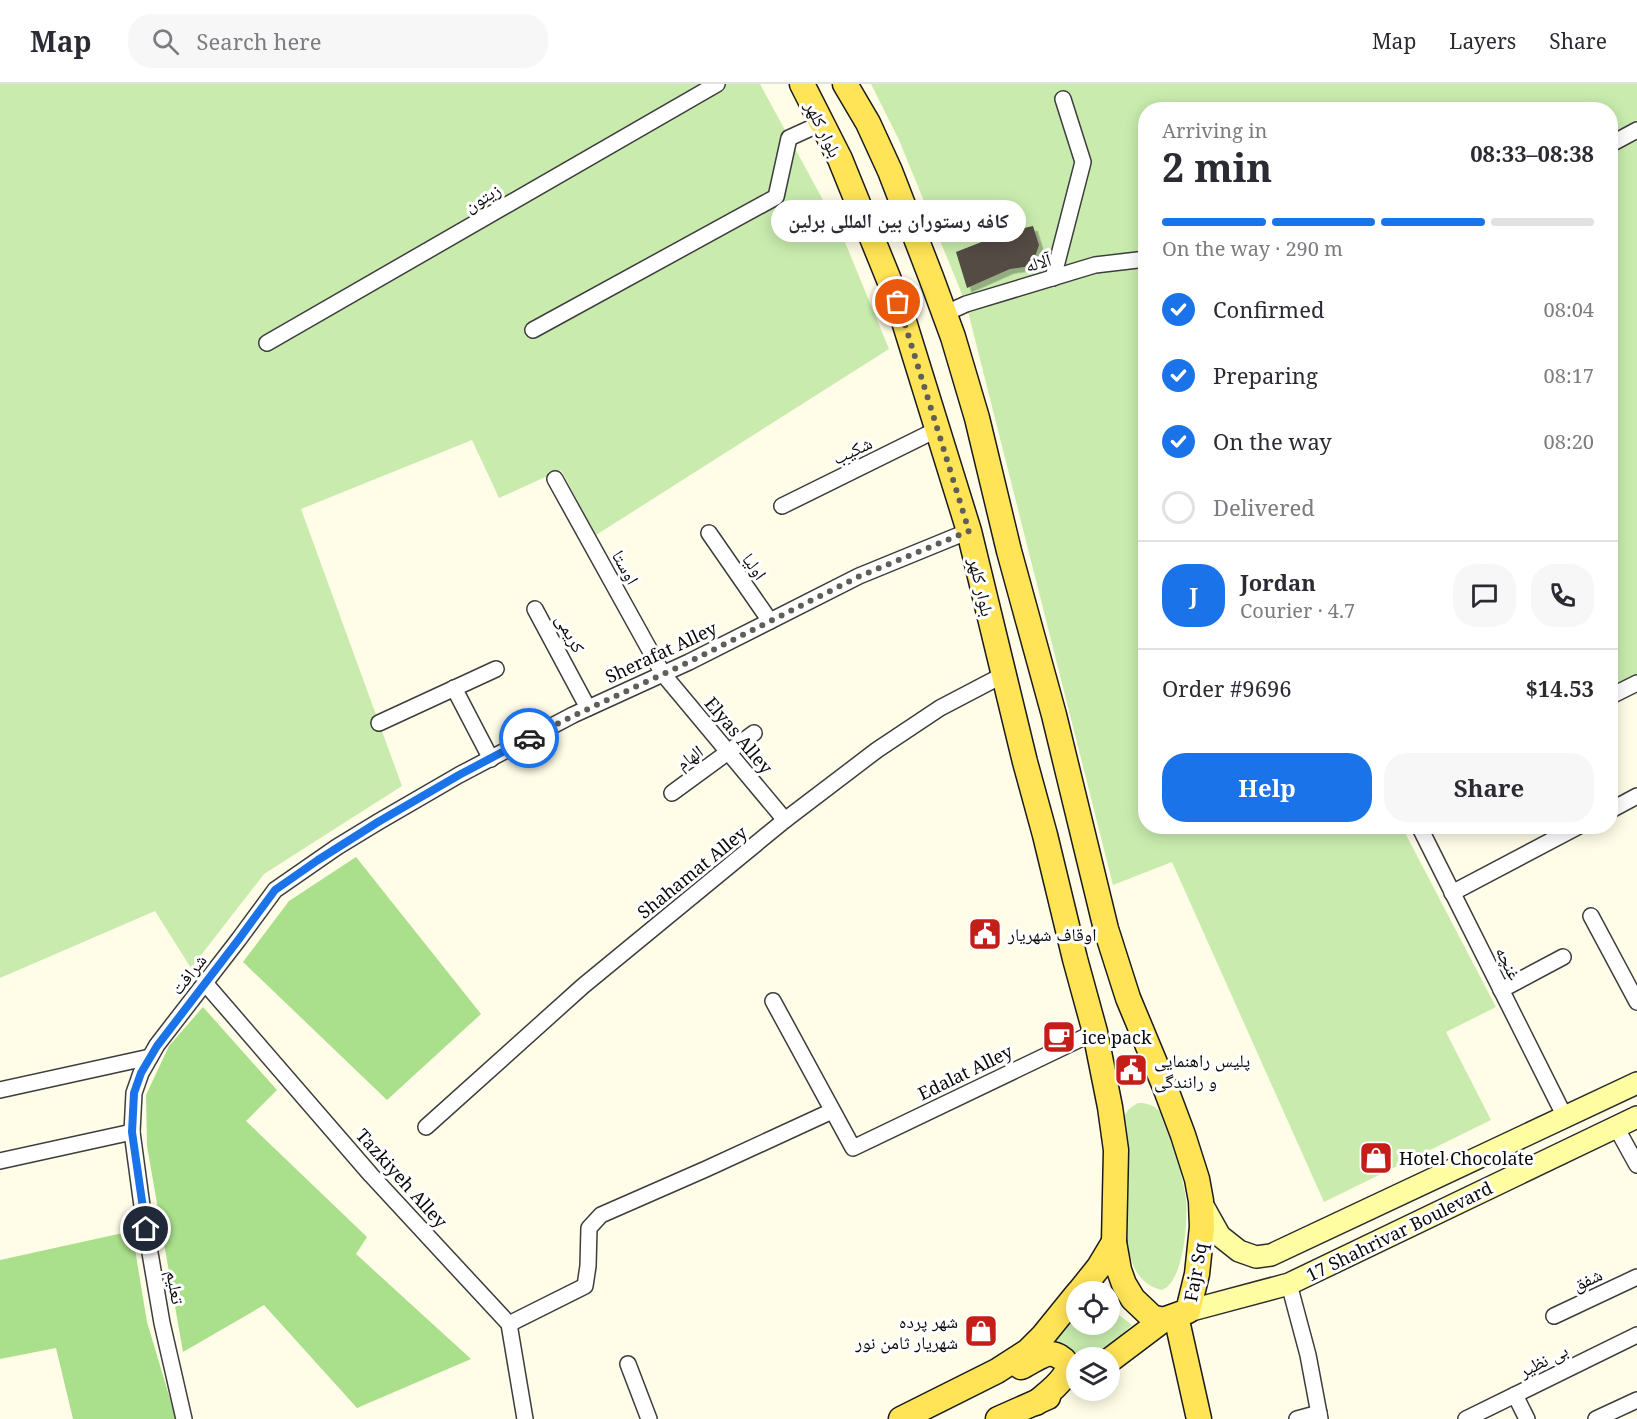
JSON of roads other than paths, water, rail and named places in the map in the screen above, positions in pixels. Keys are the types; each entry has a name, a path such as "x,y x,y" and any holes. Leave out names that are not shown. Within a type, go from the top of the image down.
{"main road":[{"name":"بلوار کلهر","path":"802,84 840,159 898,302 969,531 1003,675 1095,1032 1110,1107"},
{"name":"بلوار کلهر","path":"845,84 890,171 944,314 977,418 1009,551 1054,715 1106,929 1128,998 1165,1087"},
{"name":"17 Shahrivar Boulevard","path":"1201,1201 1220,1236 1239,1251 1256,1257 1271,1255 1637,1083"},
{"name":"Fajr Sq","path":"1110,1107 1116,1150 1114,1242 1119,1270 1133,1299 1152,1317 1176,1316 1197,1274 1202,1227 1201,1201 1197,1179 1165,1087"},
{"name":"17 Shahrivar Boulevard","path":"1176,1316 1289,1284 1637,1117"},
{"path":"1088,1281 1114,1242"},
{"path":"901,1419 997,1371 1028,1351 1066,1308"},
{"path":"1120,1353 1176,1316 1199,1419"},
{"path":"954,1393 1011,1372 1043,1354 1055,1354 1064,1359 1067,1368 1064,1377 1036,1403"},
{"path":"998,1419 1066,1388"}],"street":[{"name":"زیتون","path":"267,343 717,84"},
{"path":"1053,278 1083,162 1063,99"},
{"path":"533,330 776,197 789,138 822,123"},
{"path":"1618,140 1637,130"},
{"name":"آلاله","path":"944,314 966,304 1095,266 1138,260"},
{"name":"شکیب","path":"782,506 938,429"},
{"name":"اوستا","path":"555,479 663,674"},
{"name":"Sherafat Alley","path":"491,759 588,708 663,674 860,576 969,531"},
{"name":"اولیا","path":"709,533 771,621"},
{"name":"کریمی","path":"535,609 588,708"},
{"path":"379,723 496,669"},
{"name":"Elyas Alley","path":"663,674 785,820"},
{"name":"Shahamat Alley","path":"426,1127 583,986 785,820 877,750 940,708 1003,675"},
{"path":"1618,692 1637,683"},
{"path":"454,688 491,759"},
{"name":"الهام","path":"672,793 754,733"},
{"name":"شرافت","path":"150,1057 275,890 347,841 491,759"},
{"path":"1618,806 1637,796"},
{"name":"غنچه","path":"1423,834 1564,1117"},
{"path":"1452,893 1564,834"},
{"path":"1591,916 1637,1002"},
{"path":"1501,990 1563,957"},
{"name":"Tazkiyeh Alley","path":"205,983 371,1175 509,1324"},
{"path":"525,1419 509,1324 585,1286 589,1228 600,1215 832,1111 773,1001"},
{"name":"Edalat Alley","path":"832,1111 852,1148 1095,1032"},
{"path":"0,1090 150,1057"},
{"name":"تعلیم","path":"150,1057 134,1093 132,1132 162,1323 184,1419"},
{"path":"1616,1127 1637,1165"},
{"path":"0,1161 132,1132"},
{"name":"شفق","path":"1554,1316 1637,1276"},
{"path":"1289,1284 1308,1355 1319,1416 1297,1419"},
{"name":"بی نظیر","path":"1466,1419 1637,1335"},
{"path":"628,1364 650,1419"},
{"path":"1515,1395 1527,1419"},
{"path":"1596,1419 1637,1400"}],"place":[{"name":"کافه رستوران بین المللی برلین","path":"898,302"},
{"name":"اوقاف شهریار","path":"985,934"},
{"name":"ice pack","path":"1059,1037"},
{"name":"پلیس راهنمایی و رانندگی","path":"1131,1070"},
{"name":"Hotel Chocolate","path":"1376,1158"},
{"name":"شهر پرده شهریار ثامن نور","path":"981,1331"}]}
